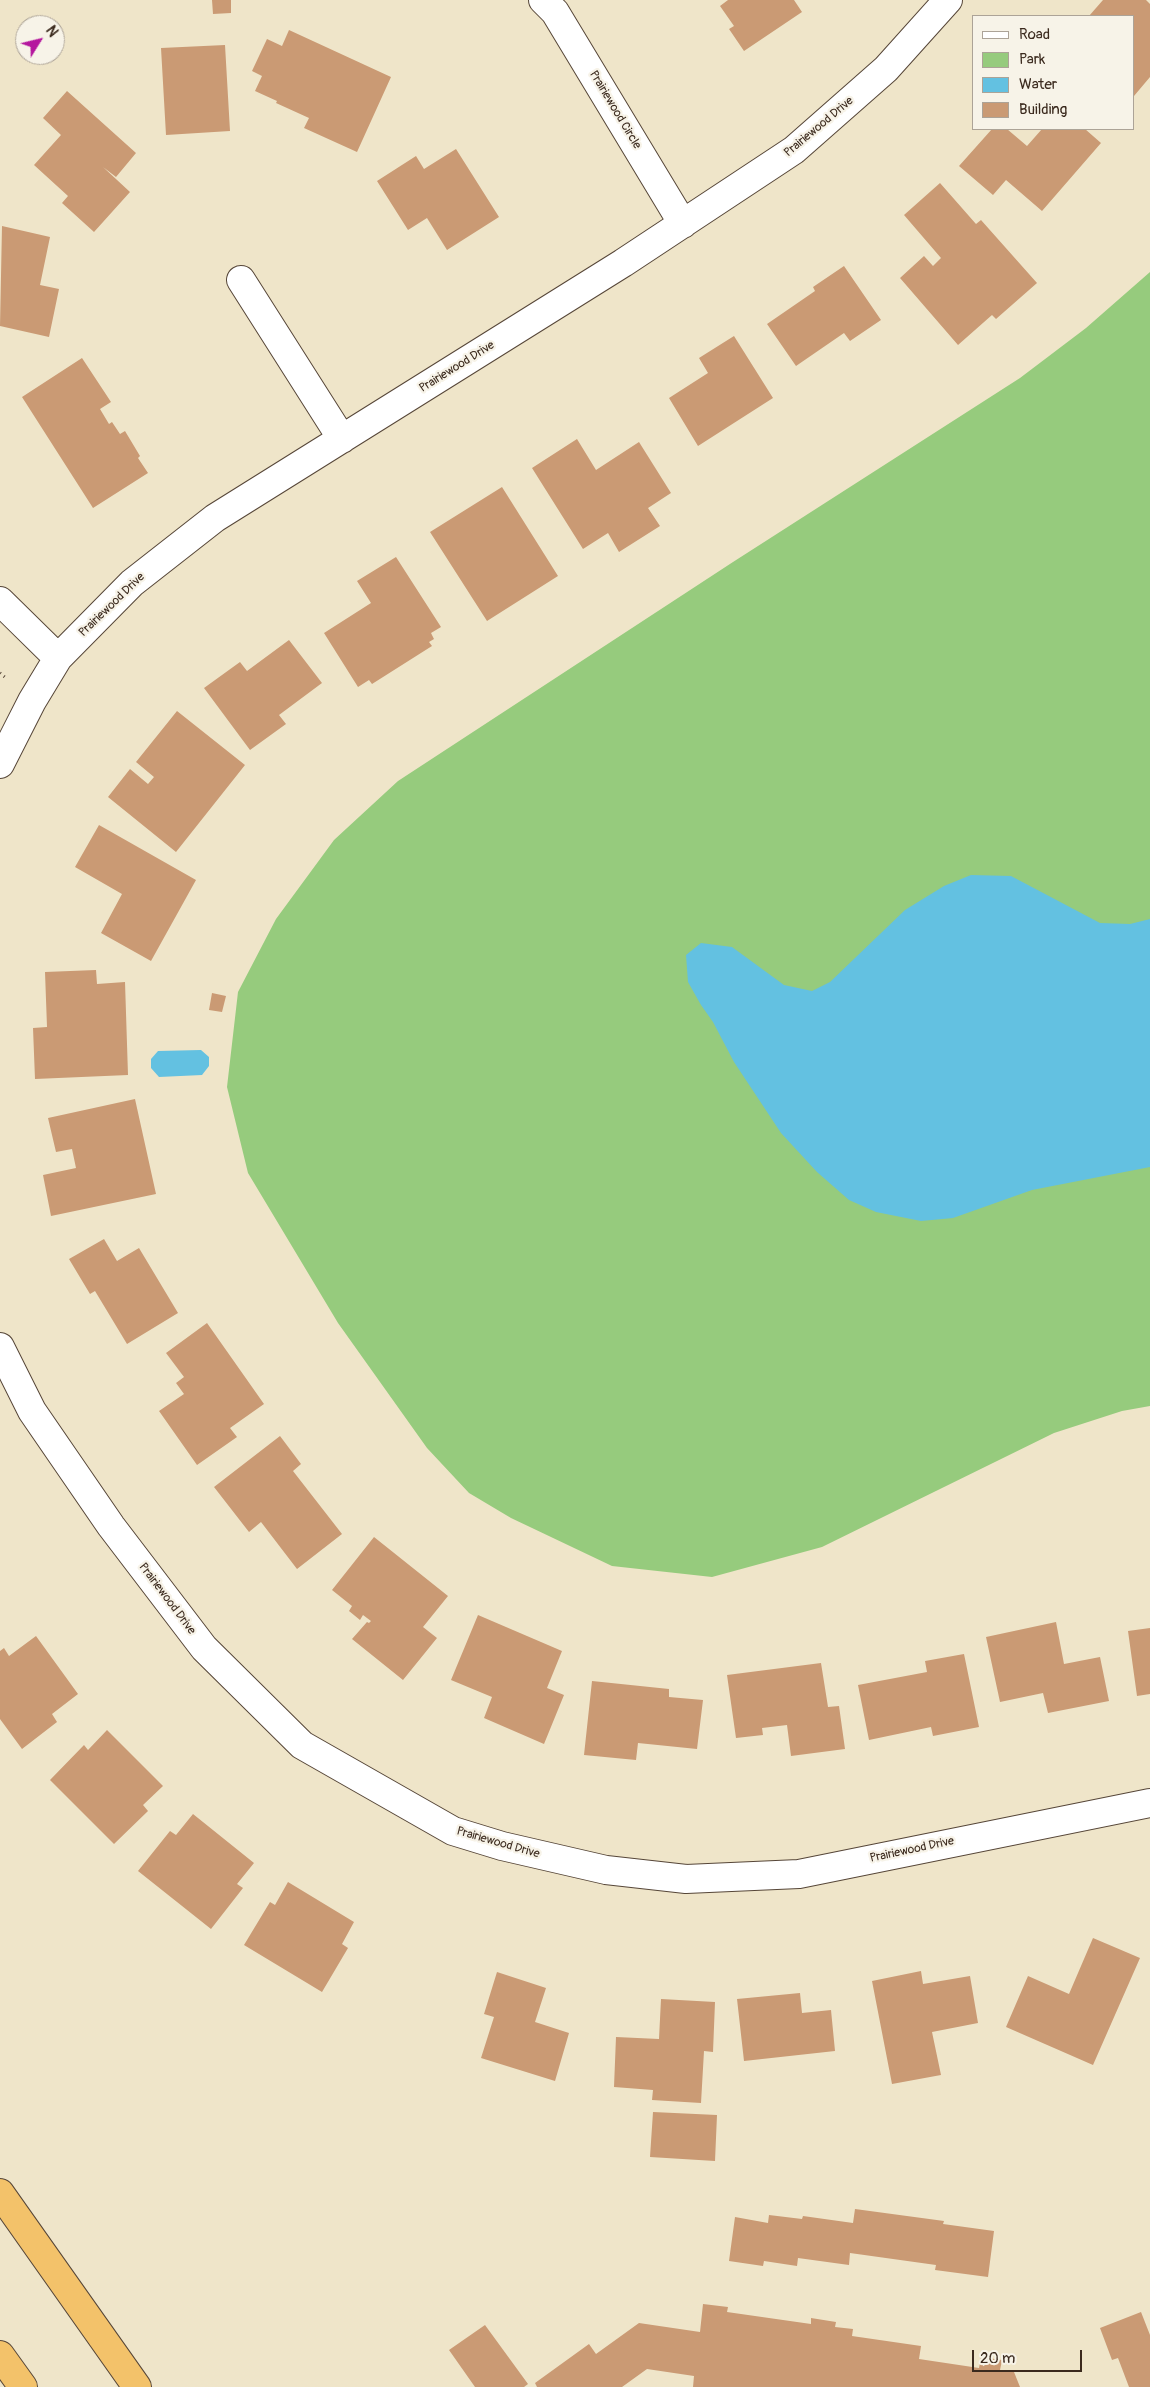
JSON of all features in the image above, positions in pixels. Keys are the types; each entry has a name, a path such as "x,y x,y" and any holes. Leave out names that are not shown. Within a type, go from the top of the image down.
{"highway":[{"path":"0,2193 138,2387"},
{"path":"0,2355 23,2387"}],"street":[{"name":"Prairiewood Circle","path":"543,0 555,12 683,224"},
{"name":"Prairiewood Drive","path":"0,764 32,700 58,658 132,583 208,524 683,224 794,150 886,69 948,0"},
{"path":"241,280 342,439"},
{"path":"0,601 58,658"},
{"name":"Prairiewood Drive","path":"0,1347 32,1411 111,1526 204,1648 302,1745 453,1831 502,1846 606,1870 686,1879 798,1874 1150,1803"}],"green space":[{"path":"1150,272 1150,1406 1122,1411 1054,1433 822,1547 712,1577 612,1566 511,1518 469,1493 427,1448 338,1323 248,1173 227,1087 238,992 276,919 334,840 398,781 733,562 1020,378 1086,328"}],"water":[{"path":"971,875 1011,876 1100,923 1130,924 1150,919 1150,1167 1032,1190 953,1218 921,1221 876,1212 849,1200 817,1172 781,1133 734,1062 713,1022 688,982 686,955 701,943 732,947 784,985 812,991 830,982 905,910 944,886"},
{"path":"201,1050 209,1057 209,1066 202,1075 159,1077 151,1068 151,1059 158,1051"}],"building":[{"path":"212,0 231,0 231,13 213,14"},
{"path":"728,0 794,0 802,12 744,51 729,29 734,26 720,6"},
{"path":"1103,0 1146,0 1150,4 1150,77 1135,95 1135,15 1090,15"},
{"path":"289,30 391,77 357,152 304,128 309,118 255,91 262,76 252,71 267,39 282,46"},
{"path":"225,45 230,131 166,135 161,48"},
{"path":"67,91 136,153 116,177 103,167 130,192 94,232 62,203 68,196 34,165 61,135 43,118"},
{"path":"991,130 1008,130 1027,146 1041,130 1086,130 1101,143 1042,211 1006,180 993,195 959,166"},
{"path":"456,149 499,217 447,250 427,218 408,230 377,181 416,156 424,169"},
{"path":"940,183 976,224 981,220 1037,283 996,319 992,315 958,345 900,278 924,256 933,266 941,258 904,215"},
{"path":"2,226 50,237 40,285 59,289 49,337 0,326"},
{"path":"844,266 881,320 850,341 844,333 796,366 767,324 815,291 813,287"},
{"path":"734,336 773,398 698,446 669,398 708,373 699,358"},
{"path":"82,358 111,402 100,409 109,424 112,422 120,434 125,431 140,456 138,458 148,473 93,508 22,397"},
{"path":"577,439 596,470 639,442 671,493 648,508 660,526 619,552 608,533 583,549 532,468"},
{"path":"502,487 558,576 487,621 430,532"},
{"path":"396,557 441,627 431,633 434,639 429,642 432,646 372,684 369,680 358,687 324,633 371,603 357,581"},
{"path":"289,640 322,683 279,715 286,724 250,750 204,688 240,662 247,671"},
{"path":"177,711 245,765 176,852 108,797 130,769 148,784 154,777 136,762"},
{"path":"99,825 196,880 151,961 101,933 122,894 75,867"},
{"path":"96,970 97,984 125,982 128,1075 35,1079 33,1028 47,1027 45,972"},
{"path":"212,993 226,996 222,1012 209,1010"},
{"path":"135,1099 156,1194 51,1216 43,1175 76,1168 72,1149 56,1152 48,1118"},
{"path":"104,1239 117,1261 139,1248 178,1313 127,1344 95,1291 90,1294 69,1259"},
{"path":"207,1323 264,1404 230,1428 237,1437 197,1465 159,1411 184,1394 176,1383 184,1377 166,1353"},
{"path":"280,1436 301,1464 293,1471 342,1534 297,1569 261,1522 249,1532 214,1487"},
{"path":"374,1537 448,1596 423,1627 437,1638 403,1680 352,1639 367,1622 371,1621 363,1615 360,1620 349,1611 352,1606 332,1590"},
{"path":"478,1615 562,1651 547,1688 564,1695 544,1744 484,1718 492,1697 451,1680"},
{"path":"1056,1622 1064,1664 1100,1657 1109,1701 1048,1713 1043,1693 1000,1702 986,1637"},
{"path":"1150,1628 1150,1694 1137,1696 1128,1631"},
{"path":"36,1636 78,1694 52,1714 57,1722 22,1749 0,1719 0,1651 4,1648 9,1656"},
{"path":"964,1654 979,1727 933,1736 931,1727 869,1740 858,1685 927,1672 925,1661"},
{"path":"821,1663 828,1707 839,1706 845,1749 791,1756 787,1725 762,1728 763,1735 736,1738 727,1675"},
{"path":"592,1681 669,1689 669,1697 703,1700 697,1749 638,1743 636,1760 584,1755"},
{"path":"107,1730 163,1786 143,1805 148,1811 114,1844 50,1780 84,1745 88,1750"},
{"path":"193,1814 254,1863 237,1884 243,1888 211,1929 138,1871 170,1831 176,1835"},
{"path":"288,1882 354,1922 342,1944 348,1948 322,1992 244,1945 270,1902 275,1905"},
{"path":"1093,1938 1140,1958 1093,2065 1006,2027 1028,1976 1069,1994"},
{"path":"921,1971 923,1984 970,1976 978,2023 932,2032 941,2075 892,2084 872,1981"},
{"path":"497,1972 546,1988 535,2022 569,2033 555,2081 481,2058 494,2017 484,2014"},
{"path":"800,1993 802,2013 831,2010 835,2051 744,2061 737,1999"},
{"path":"661,1999 715,2002 713,2052 704,2051 701,2103 652,2100 653,2090 614,2087 616,2037 659,2039"},
{"path":"653,2112 717,2115 715,2161 650,2157"},
{"path":"855,2209 944,2221 943,2224 994,2231 988,2277 935,2270 936,2265 850,2253 849,2265 798,2258 797,2266 764,2261 763,2266 729,2261 735,2217 768,2223 769,2215 802,2219 803,2216 853,2223"},
{"path":"703,2304 728,2307 727,2312 811,2324 811,2318 836,2322 835,2327 853,2329 852,2336 921,2346 919,2359 979,2368 981,2357 1002,2360 1000,2370 1014,2372 1020,2387 693,2387 694,2376 647,2369 622,2387 537,2387 535,2383 589,2344 596,2354 639,2323 700,2332"},
{"path":"1141,2312 1150,2335 1150,2387 1129,2387 1118,2358 1112,2360 1100,2328"},
{"path":"485,2325 528,2384 524,2387 475,2387 449,2350"}]}
